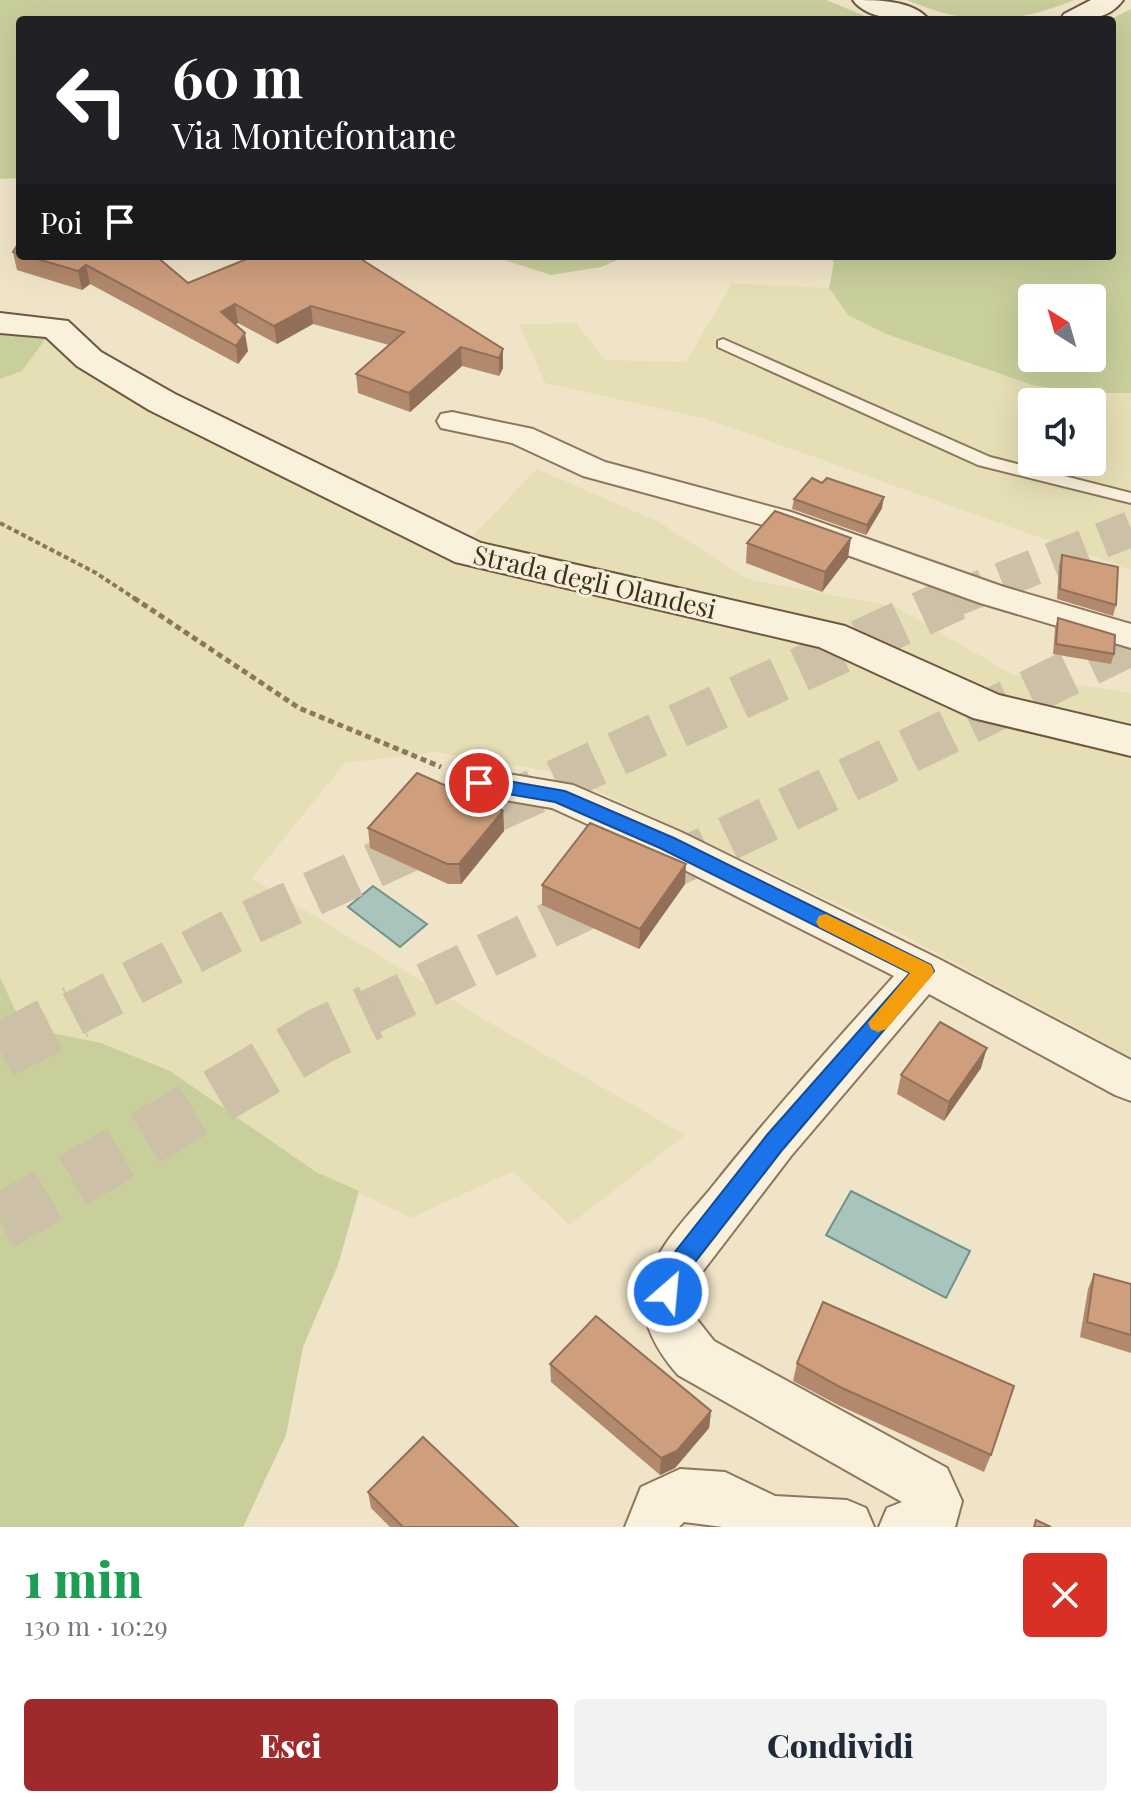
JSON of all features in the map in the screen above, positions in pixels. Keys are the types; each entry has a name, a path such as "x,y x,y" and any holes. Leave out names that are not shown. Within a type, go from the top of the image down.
{"main road":[{"path":"866,0 906,16"},
{"path":"1080,16 1110,0"},
{"name":"Strada degli Olandesi","path":"0,323 56,328 89,359 162,402 469,553 831,636 988,707 1131,741"}],"street":[{"path":"452,421 522,436 594,469 779,519 992,595 1131,636"},
{"path":"479,783 559,795 667,843 924,971 1131,1082"},
{"path":"906,1527 922,1524 933,1515 935,1501 928,1487 696,1358 677,1338 668,1315 668,1292 675,1270 775,1142 924,971"},
{"path":"652,1527 660,1506 680,1495 725,1499 770,1523 847,1527"}],"lane":[{"path":"723,344 984,461 1131,498"}],"path":[{"path":"0,523 96,573 299,708 479,783"}],"shaded area":[{"path":"732,284 829,288 848,315 886,334 1032,385 1052,388 1018,388 1018,476 1106,476 1106,393 1131,393 1131,570 707,419 545,383 519,324 576,323 605,360 686,362"},
{"path":"49,334 451,558 537,469 657,521 747,579 896,607 1013,675 1131,693 1131,1057 901,934 559,773 435,752 345,763 252,878 492,1024 685,1135 569,1225 513,1171 411,1218 316,1172 170,1071 101,1043 23,1027 0,977 0,379 22,371"}],"green space":[{"path":"0,0 826,0 865,16 16,16 16,178 0,179"},
{"path":"907,0 1075,0 1021,16 958,16"},
{"path":"1131,9 1131,393 1106,393 1106,388 1032,385 886,334 848,315 829,288 832,260 1116,260 1116,16"},
{"path":"504,260 618,260 601,267 551,275"},
{"path":"0,331 49,334 22,371 0,379"},
{"path":"0,977 23,1027 101,1043 170,1071 316,1172 359,1191 338,1265 303,1347 286,1435 243,1527 0,1527"}],"water":[{"path":"373,886 427,924 400,947 348,907"},
{"path":"851,1191 970,1251 946,1298 826,1235"}],"building":[{"path":"41,260 161,260 188,283 244,260 362,260 503,349 499,358 461,347 409,393 356,374 404,332 311,306 274,326 235,304 221,312 245,333 236,346 86,265 78,271"},
{"path":"812,478 822,483 827,478 884,497 867,525 794,499"},
{"path":"775,511 851,538 825,572 747,543"},
{"path":"1062,555 1118,567 1116,605 1060,589"},
{"path":"1058,618 1115,635 1114,654 1056,644"},
{"path":"417,773 503,811 459,864 447,864 368,828"},
{"path":"590,823 686,864 640,929 542,885"},
{"path":"940,1022 987,1048 949,1102 901,1075"},
{"path":"1094,1274 1131,1284 1131,1335 1087,1322"},
{"path":"823,1302 1014,1386 991,1455 842,1388 797,1363"},
{"path":"596,1316 711,1411 677,1451 661,1458 550,1364"},
{"path":"423,1437 518,1527 403,1527 368,1492"},
{"path":"1036,1520 1051,1527 1034,1527"}],"tunnel":[{"path":"956,598 1131,529"},
{"path":"73,1014 240,927 956,598"},
{"path":"951,600 956,598"},
{"path":"366,1014 1131,643"},
{"path":"0,1051 76,1012"},
{"path":"0,1223 320,1036 371,1012"}],"slow traffic":[{"path":"826,922 924,971 878,1023"}],"route":[{"path":"479,783 559,795 667,843 924,971 775,1142 675,1270 668,1292"}]}
